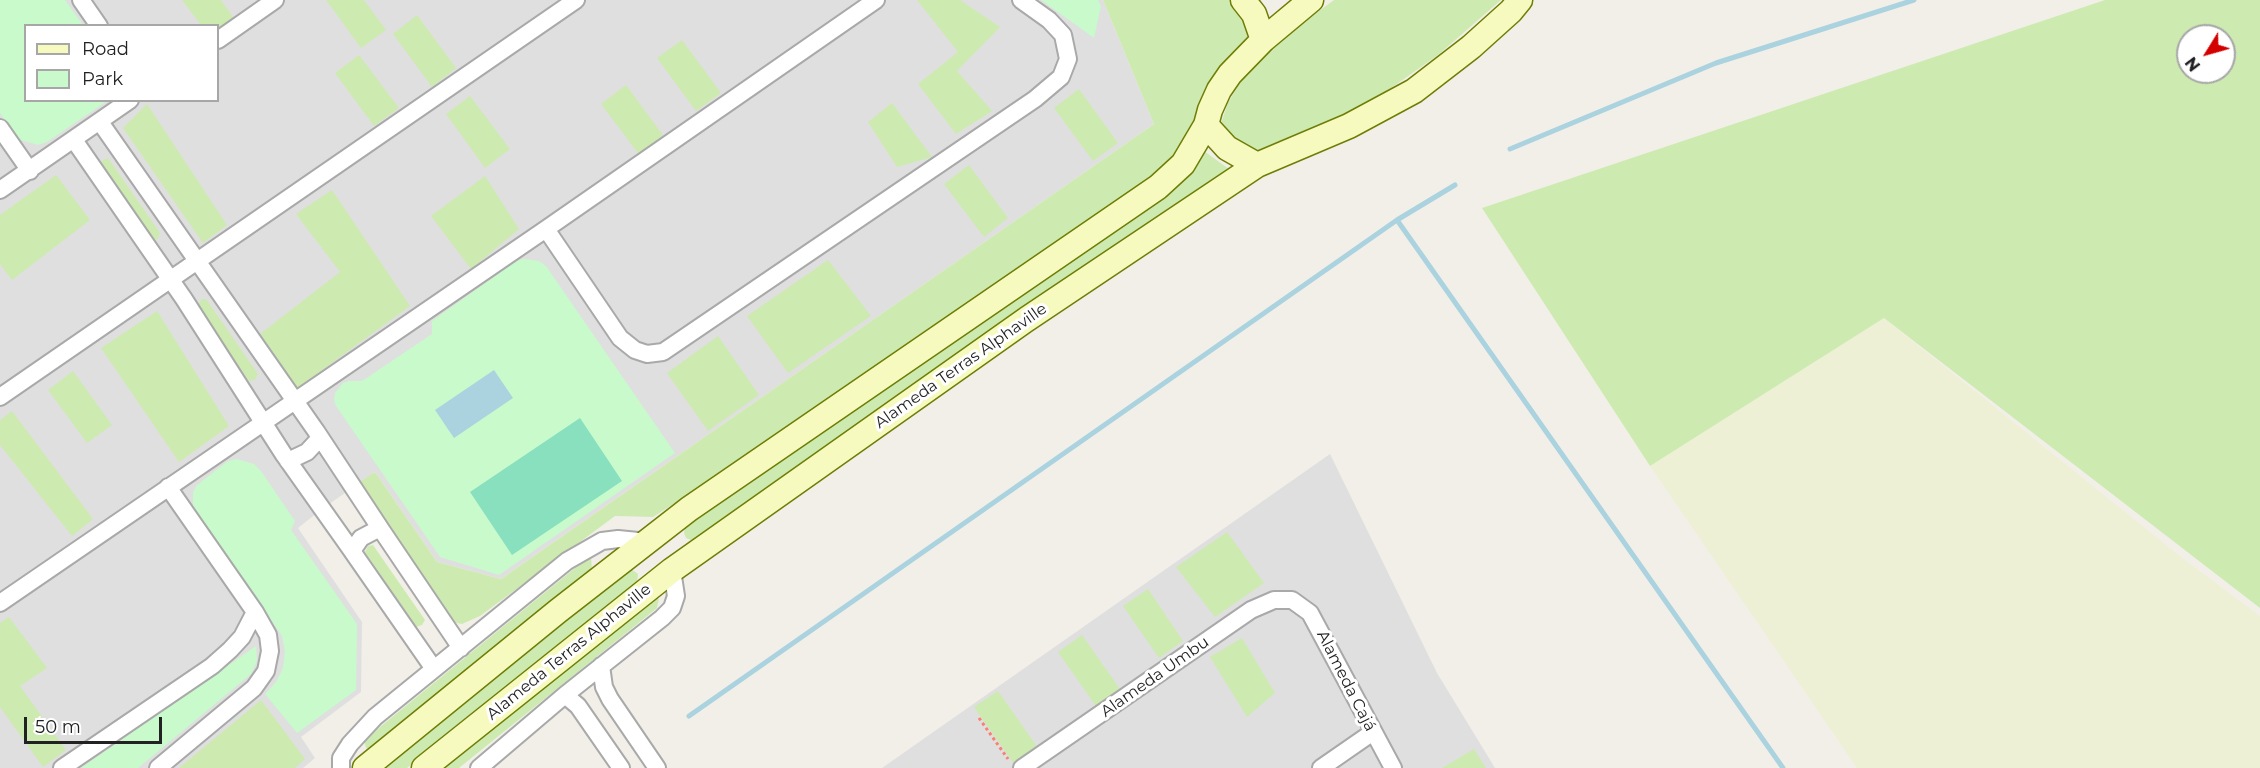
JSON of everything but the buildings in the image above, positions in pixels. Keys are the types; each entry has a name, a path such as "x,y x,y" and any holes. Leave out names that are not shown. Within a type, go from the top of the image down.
{"street":[{"path":"81,0 98,24"},
{"path":"219,39 275,0"},
{"path":"0,397 576,0"},
{"path":"0,603 876,0"},
{"path":"546,229 620,338 635,350 647,354 663,352 1025,106 1061,77 1068,58 1062,35 1049,20 1021,0"},
{"path":"1243,0 1254,14 1263,40"},
{"path":"365,768 558,611 689,509 1158,187 1183,164 1206,125 1210,110 1230,74 1263,40 1309,0"},
{"name":"Alameda Terras Alphaville","path":"424,768 672,570 1018,326 1257,165 1348,126 1414,91 1472,47 1511,12 1520,0"},
{"path":"0,190 127,102"},
{"path":"100,122 320,438 461,648"},
{"path":"1206,125 1227,148 1257,165"},
{"path":"0,128 30,171"},
{"path":"75,140 288,461 434,669"},
{"path":"288,461 307,452 320,438"},
{"path":"158,768 254,688 266,671 270,651 268,635 255,612 168,487"},
{"path":"352,551 361,538 380,528"},
{"path":"341,768 341,758 359,732 567,561 602,541 618,539 648,542 672,570 676,596 672,608 650,630 565,694 479,768"},
{"name":"Alameda Umbu","path":"1015,764 1251,610 1274,600 1292,600"},
{"name":"Alameda Cajá","path":"1292,600 1310,613 1393,768"},
{"path":"62,768 212,666 242,637 255,612"},
{"path":"601,666 604,687 610,699 657,768"},
{"path":"565,694 578,706 621,768"},
{"path":"1321,768 1372,732"}],"path":[{"path":"979,718 1015,764"}],"shaded area":[{"path":"0,0 1103,0 1154,124 501,579 437,562 375,472 298,528 362,622 361,692 301,737 315,758 303,768 0,768"},
{"path":"1330,454 1437,673 1495,768 882,768"}],"green space":[{"path":"0,0 65,0 82,24 24,24 24,102 106,102 47,142 38,145 21,140 14,134 0,113"},
{"path":"182,0 221,0 235,20 219,32 219,24 200,24"},
{"path":"326,0 364,0 386,30 361,48"},
{"path":"917,0 960,0 1000,27 957,71 992,111 956,134 918,84 958,52"},
{"path":"1041,0 1098,0 1101,6 1094,38"},
{"path":"1103,0 1243,0 1263,40 1183,164 976,311 653,517 615,516 480,616 462,624 453,622 353,486 375,472 437,562 501,579 1154,124"},
{"path":"1334,0 1501,0 1438,55 1374,100 1303,135 1254,155 1225,133 1221,123 1228,103 1242,78 1289,33"},
{"path":"2105,0 2260,0 2260,608 1884,318 1650,466 1482,208"},
{"path":"417,15 456,68 432,87 393,34"},
{"path":"682,40 721,93 696,111 657,58"},
{"path":"359,55 399,108 374,126 335,73"},
{"path":"626,85 665,138 641,157 601,104"},
{"path":"1079,89 1118,143 1093,161 1054,108"},
{"path":"470,96 510,149 485,168 446,114"},
{"path":"892,103 932,157 897,167 868,122"},
{"path":"147,104 227,225 203,243 123,128"},
{"path":"1204,151 1229,169 1225,176 693,541 686,538 685,527 1148,206"},
{"path":"108,158 160,233 158,239 151,240 100,165"},
{"path":"969,165 1008,218 984,237 944,184"},
{"path":"56,175 90,220 12,280 0,264 0,215"},
{"path":"485,176 519,229 471,269 431,216"},
{"path":"332,190 410,306 296,389 260,334 340,272 296,214"},
{"path":"524,259 539,261 546,266 675,453 499,575 440,557 334,400 335,393 343,383 362,381 432,334 432,321 516,261"},
{"path":"828,260 871,316 788,373 747,316"},
{"path":"202,299 206,299 258,374 255,380 249,381 197,306"},
{"path":"157,311 229,426 179,462 101,348"},
{"path":"1884,318 2181,557 2260,616 2260,768 1857,768 1650,466"},
{"path":"718,336 759,395 708,431 667,373"},
{"path":"73,371 112,425 87,443 48,390"},
{"path":"12,411 93,519 72,536 0,445 0,420"},
{"path":"580,418 622,481 512,555 470,492"},
{"path":"237,459 254,464 261,471 295,521 291,530 357,624 356,690 297,733 265,694 276,682 283,668 285,652 282,636 193,506 193,492 197,485 228,461"},
{"path":"1227,532 1264,583 1215,617 1176,567"},
{"path":"373,545 425,620 422,625 416,627 365,552 368,546"},
{"path":"591,555 592,572 371,750 366,748 364,740"},
{"path":"630,568 638,574 637,584 407,768 378,768"},
{"path":"1148,589 1183,641 1159,658 1123,606"},
{"path":"653,595 659,599 657,608 459,768 435,768"},
{"path":"9,617 47,668 20,686 66,750 43,767 0,707 0,623"},
{"path":"1082,635 1122,692 1098,709 1058,652"},
{"path":"1242,638 1275,693 1247,717 1210,657"},
{"path":"256,646 257,661 251,674 138,768 81,768"},
{"path":"998,691 1038,748 1014,764 974,707"},
{"path":"261,700 305,759 295,768 179,768"},
{"path":"1474,749 1486,768 1442,768"}],"water":[{"path":"494,370 513,398 454,438 435,410"}],"waterway":[{"path":"1510,149 1716,63 1914,0"},
{"path":"689,716 1397,220 1455,185"},
{"path":"1397,220 1783,768"}]}
